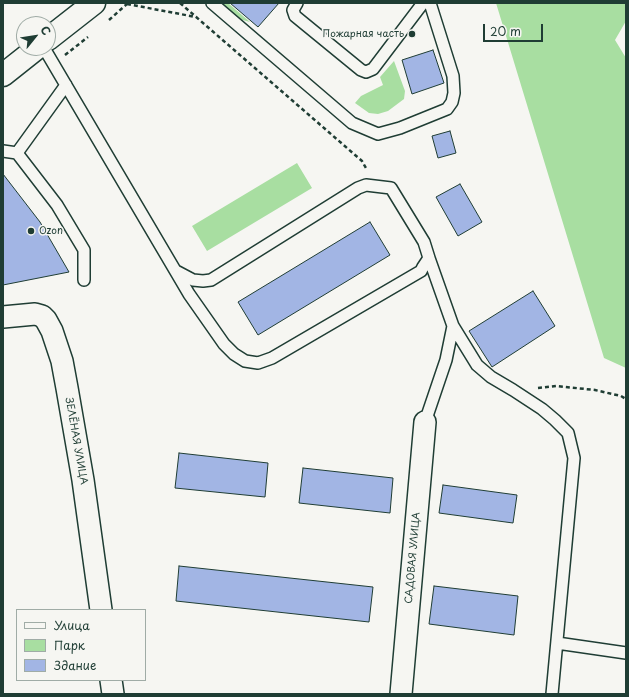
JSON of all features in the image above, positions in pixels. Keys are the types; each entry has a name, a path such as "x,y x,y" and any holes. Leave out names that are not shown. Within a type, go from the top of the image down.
{"street":[{"path":"56,33 94,3"},
{"path":"3,74 27,56"},
{"name":"ЗЕЛЁНАЯ УЛИЦА","path":"3,317 35,314 42,316 46,320 57,346 62,361 80,464 101,609"},
{"name":"САДОВАЯ УЛИЦА","path":"400,694 425,422"},
{"path":"111,681 113,694"}],"lane":[{"path":"212,3 352,123 378,134 400,128 447,109 452,102 454,93 453,76 430,3"},
{"path":"297,3 293,10 295,16 361,70 366,72 373,69 422,3"},
{"path":"49,56 189,294 224,344 234,354 245,361 258,363 272,358 421,272 429,258"},
{"path":"17,153 66,85"},
{"path":"3,151 17,153 57,206 84,250 84,280"},
{"path":"176,271 193,280 211,280 358,188 366,185 391,188 424,242 453,326 477,365 491,378 513,390 556,420 568,433 574,458 552,694"},
{"path":"425,422 446,360 453,326"},
{"path":"557,643 626,653"}],"path":[{"path":"180,3 362,161 374,186"},
{"path":"127,4 196,17"},
{"path":"513,390 556,386 595,390 621,396 626,399"}],"green space":[{"path":"220,3 228,3 250,22 239,19"},
{"path":"496,3 626,3 626,21 615,40 626,58 626,368 604,358"},
{"path":"394,61 405,91 404,99 388,111 378,114 369,113 355,103 361,96 383,85 380,77"},
{"path":"297,163 312,188 207,251 192,226"}],"building":[{"path":"230,3 279,3 258,27"},
{"path":"433,50 444,83 412,94 402,60"},
{"path":"450,131 456,153 438,158 432,136"},
{"path":"3,174 40,222 69,272 3,285"},
{"path":"460,184 482,222 458,236 436,197"},
{"path":"370,222 390,255 258,335 238,302"},
{"path":"533,291 555,326 492,367 469,331"},
{"path":"179,453 268,463 265,497 175,488"},
{"path":"303,468 393,478 390,513 299,503"},
{"path":"443,485 517,495 513,523 439,513"},
{"path":"179,566 373,587 369,622 176,601"},
{"path":"434,586 518,596 514,635 429,624"}],"place":[{"name":"Пожарная часть","path":"412,34"},
{"name":"Ozon","path":"31,231"}]}
